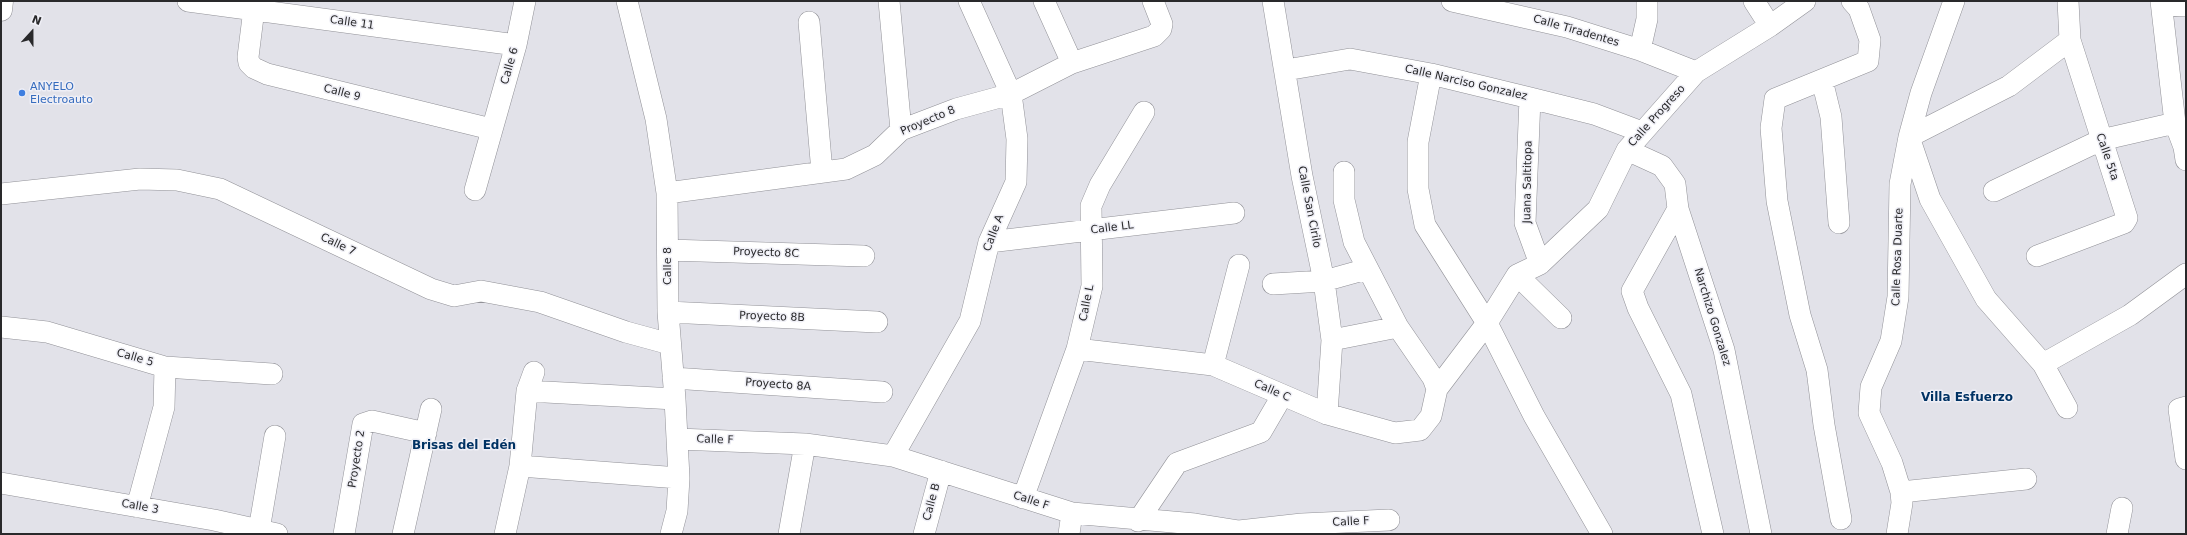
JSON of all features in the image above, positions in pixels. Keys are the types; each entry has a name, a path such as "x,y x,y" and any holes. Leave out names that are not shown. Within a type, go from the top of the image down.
{"main road":[{"path":"1,10 2,1"}],"street":[{"name":"Calle 11","path":"188,1 516,46"},
{"name":"Calle 6","path":"475,190 516,46 525,1"},
{"name":"Calle 8","path":"627,1 656,119 667,193 668,312 675,399 679,478 677,511 671,534"},
{"path":"889,1 901,130"},
{"name":"Calle A","path":"893,456 970,321 989,242 1016,182 1017,139 1011,94 969,1"},
{"path":"1044,1 1072,63"},
{"name":"Proyecto 8","path":"667,193 846,169 875,155 901,130 956,109 1011,94 1072,63 1154,36 1161,29 1161,18 1153,1"},
{"name":"Calle San Cirilo","path":"1273,1 1286,70 1302,176 1324,281 1332,340 1327,414"},
{"path":"1640,50 1647,19 1647,1"},
{"path":"1754,1 1770,26"},
{"name":"Calle Progreso","path":"1518,275 1540,264 1598,209 1627,150 1696,72 1770,26 1805,1"},
{"path":"1841,519 1824,424 1817,370 1800,315 1777,201 1771,128 1775,98 1868,61 1870,40 1859,9 1852,1"},
{"name":"Calle Rosa Duarte","path":"1897,534 1902,503 1901,492 1892,463 1869,413 1871,387 1891,341 1898,297 1900,184 1909,137 1921,93 1954,1"},
{"name":"Calle 5ta","path":"2038,256 2124,223 2127,218 2070,40 2068,1"},
{"name":"Calle Tiradentes","path":"1461,2 1537,10 1696,72"},
{"path":"2185,151 2175,123 2161,3 2186,6"},
{"name":"Calle 9","path":"254,9 248,58 249,63 254,68 267,74 491,130"},
{"path":"809,22 822,172"},
{"path":"2067,408 2043,364 1986,299 1930,199 1909,137 2009,86 2070,40"},
{"name":"Calle Narciso Gonzalez","path":"1286,70 1350,59 1431,74 1530,98 1594,114 1642,132"},
{"path":"1431,74 1418,142 1418,189 1425,226 1487,323 1534,416 1602,534"},
{"path":"1822,80 1831,117 1839,223"},
{"name":"Juana Saltitopa","path":"1530,98 1525,223 1540,264"},
{"name":"Calle L","path":"1023,498 1077,349 1092,286 1091,206 1100,184 1144,112"},
{"path":"1994,191 2101,140 2175,123"},
{"name":"Narchizo Gonzalez","path":"1627,150 1662,166 1675,184 1678,209 1724,350 1761,534"},
{"path":"1344,172 1344,200 1354,242 1398,327 1433,378 1437,389"},
{"name":"Calle 7","path":"1,194 140,179 177,180 220,188 431,289 454,296 481,291 540,302 626,332 670,344"},
{"path":"1678,209 1632,291 1638,308 1681,394 1713,534"},
{"name":"Calle LL","path":"989,242 1234,213"},
{"name":"Proyecto 8C","path":"668,250 864,256"},
{"path":"1213,365 1239,264"},
{"path":"1273,284 1324,281 1367,269"},
{"path":"2043,364 2130,315 2186,274"},
{"path":"1437,389 1487,323 1518,275 1561,318"},
{"name":"Proyecto 8B","path":"668,312 877,322"},
{"name":"Calle 5","path":"1,327 47,332 165,367 272,374"},
{"path":"1332,340 1398,327"},
{"name":"Calle C","path":"1077,349 1213,365 1282,396 1327,414 1395,433 1420,430 1431,416 1437,389"},
{"path":"137,507 164,407 165,367"},
{"path":"505,534 520,466 528,391 534,372"},
{"name":"Proyecto 8A","path":"673,378 882,392"},
{"path":"528,391 675,399"},
{"path":"1138,521 1177,462 1261,432 1282,396"},
{"path":"2186,407 2179,409 2186,459"},
{"path":"403,534 431,408"},
{"name":"Proyecto 2","path":"344,534 363,424 372,421 426,433"},
{"path":"268,532 275,436"},
{"name":"Calle F","path":"677,439 805,444 893,456 1072,513 1195,529 1240,531 1302,524 1389,520"},
{"path":"789,534 805,444"},
{"path":"520,466 679,478"},
{"name":"Calle B","path":"924,534 941,471"},
{"path":"1901,492 2026,480"},
{"name":"Calle 3","path":"1,483 268,532"},
{"path":"2117,534 2122,508"},
{"path":"1069,534 1072,513"}],"place":[{"name":"ANYELO Electroauto","path":"22,93"}],"district":[{"name":"Villa Esfuerzo","path":"1967,398"},
{"name":"Brisas del Edén","path":"464,446"}]}
